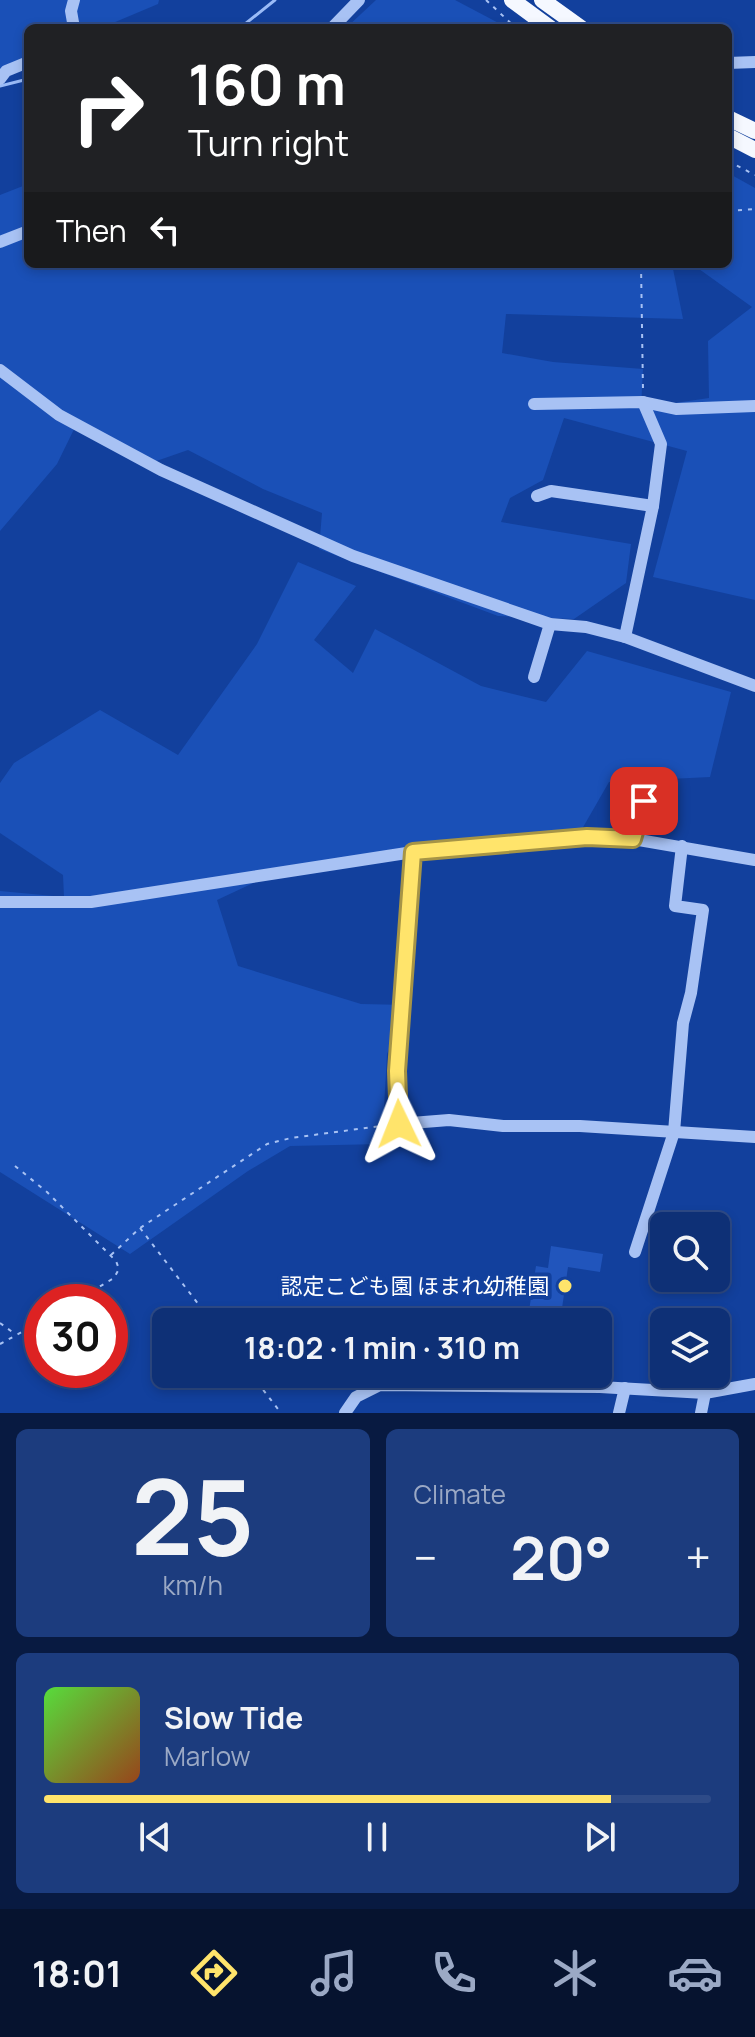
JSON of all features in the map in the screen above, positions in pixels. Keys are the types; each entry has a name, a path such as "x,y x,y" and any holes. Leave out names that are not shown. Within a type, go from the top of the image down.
{"main road":[{"path":"512,0 545,24"},
{"path":"542,0 575,24"},
{"path":"732,120 755,131"},
{"path":"732,138 755,150"}],"street":[{"path":"73,24 71,11 74,0"},
{"path":"336,24 359,0"},
{"path":"732,63 755,62"},
{"path":"0,79 6,71 24,64"},
{"path":"0,242 24,233"},
{"path":"0,370 59,415 161,470 353,556 550,624 586,627 625,637 755,686"},
{"path":"625,637 653,506 661,444 643,402"},
{"path":"534,404 643,402 676,409 755,406"},
{"path":"537,496 551,491 653,506"},
{"path":"534,677 550,624"},
{"path":"633,839 644,801"},
{"path":"0,902 91,902 413,852 587,837 633,839 755,860"},
{"path":"635,1252 674,1132 683,1023 691,993 703,910 675,906 682,846"},
{"path":"413,852 397,1071 399,1124 449,1120 503,1126 580,1126 755,1137"},
{"path":"345,1413 356,1397 380,1385 625,1388 705,1393 755,1384"},
{"path":"619,1413 625,1388"},
{"path":"701,1413 705,1393"}],"path":[{"path":"486,0 512,24"},
{"path":"732,163 755,175"},
{"path":"732,211 755,209"},
{"path":"641,268 643,402"},
{"path":"111,1255 140,1228 267,1144 399,1124"},
{"path":"15,1166 47,1192 111,1255 119,1269 117,1274 102,1284"},
{"path":"140,1228 201,1308"},
{"path":"0,1323 17,1335"},
{"path":"0,1344 24,1331"},
{"path":"262,1388 281,1413"}],"shaded area":[{"path":"0,0 159,0 158,4 110,24 24,24 24,61 0,71"},
{"path":"376,0 455,0 500,24 350,24"},
{"path":"732,175 755,188 755,600 653,577 687,451 564,418 543,480 510,498 501,522 631,544 626,583 574,619 498,616 319,549 322,513 263,489 188,450 142,466 78,421 57,464 0,531 0,195 24,186 24,268 673,268 683,319 506,314 502,353 553,362 643,369 641,408 709,398 708,341 752,307 699,269 732,268"},
{"path":"298,562 356,586 314,640 353,673 375,629 481,686 546,702 587,651 731,692 710,777 609,782 582,829 450,850 292,865 217,900 238,966 361,1004 407,1005 387,1054 382,1144 290,1146 248,1171 130,1254 0,1172 0,891 64,897 63,875 0,833 0,783 14,763 100,710 178,755 257,644"}],"building":[{"path":"551,1246 603,1254 600,1272 568,1267 562,1308 529,1308 536,1266 548,1268"}],"waterway":[{"path":"245,24 275,0"},
{"path":"0,86 24,80"}],"place":[{"name":"認定こども園 ほまれ幼稚園","path":"565,1286"}],"route":[{"path":"399,1124 397,1071 413,852 587,837 633,839 644,801"}]}
